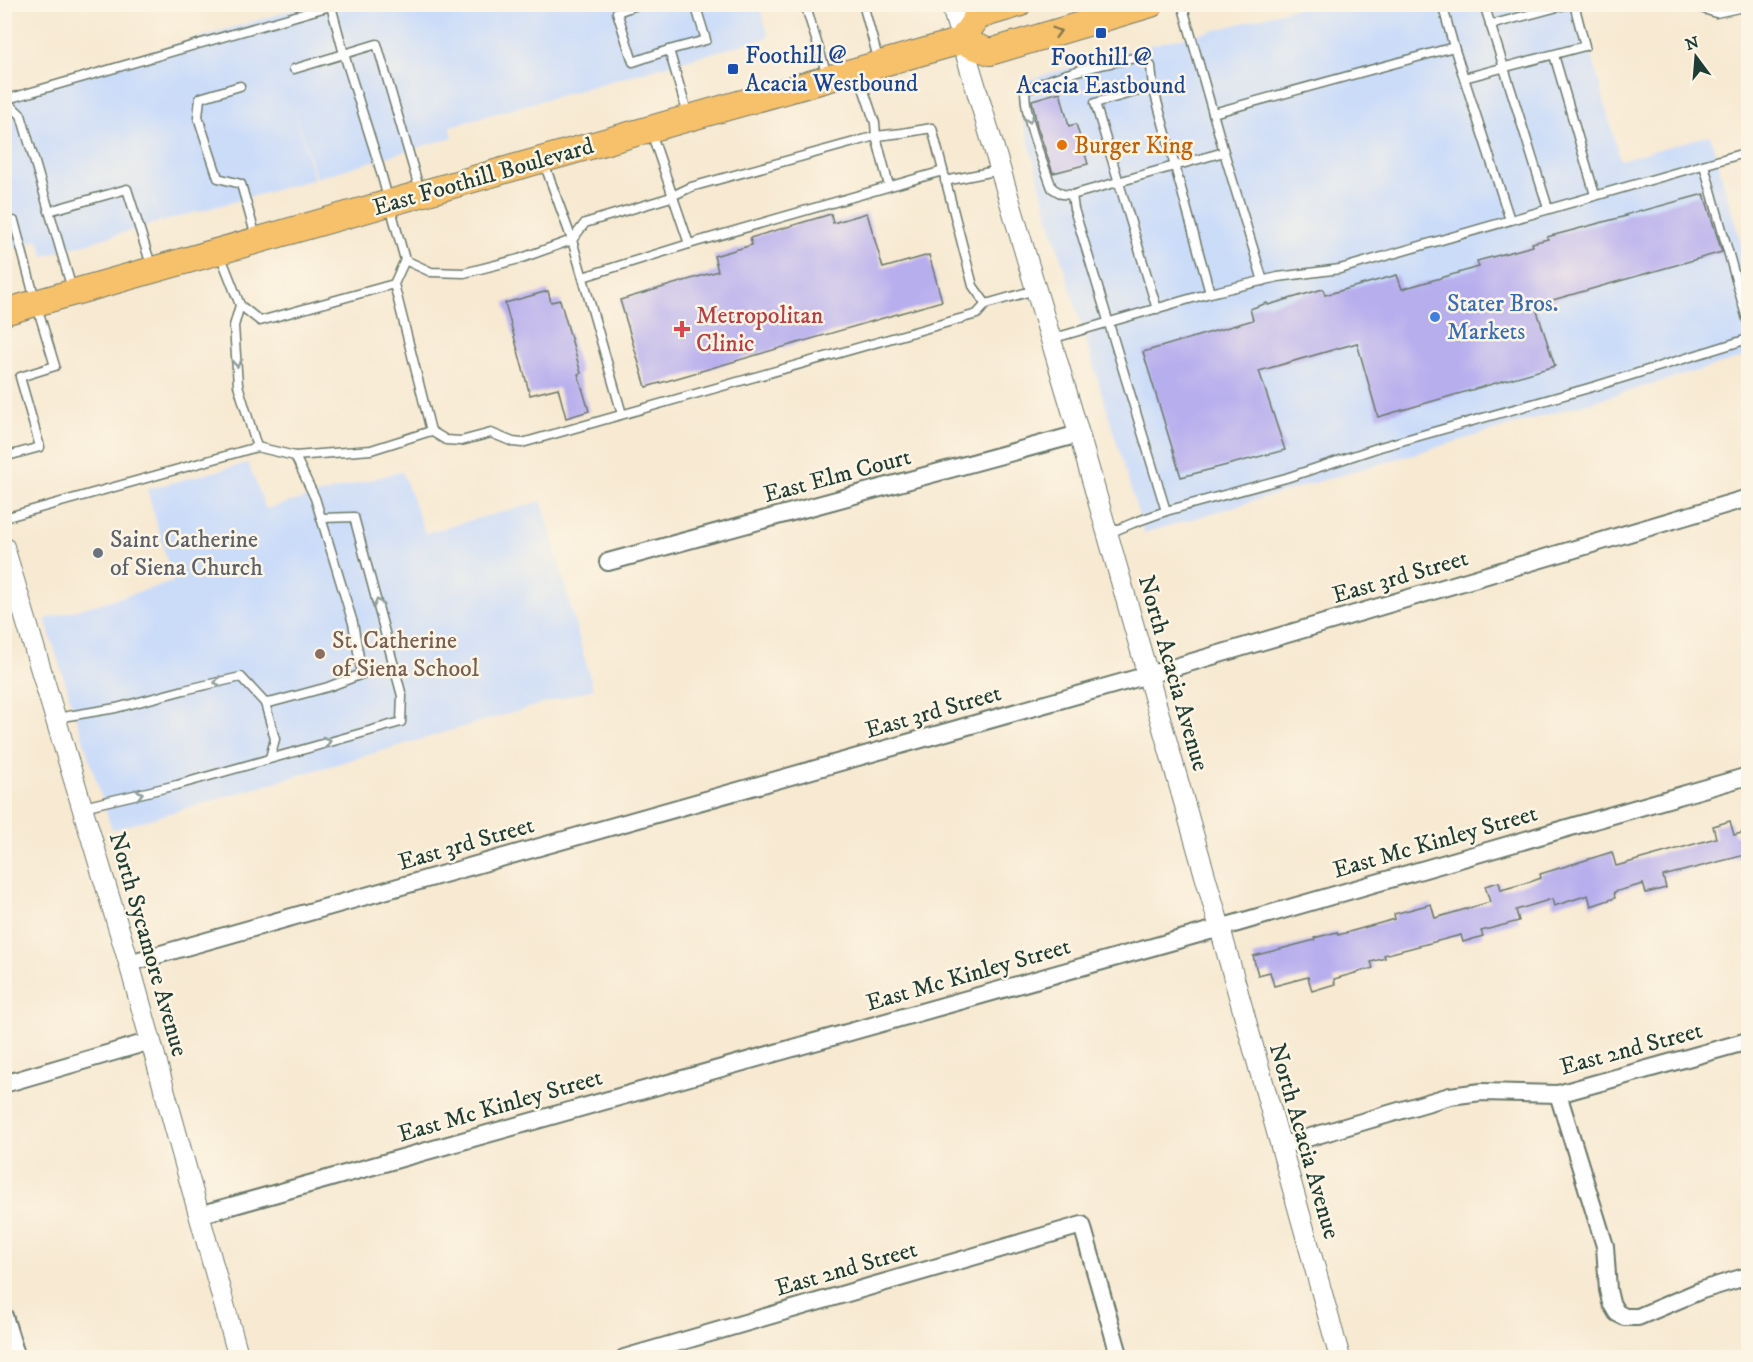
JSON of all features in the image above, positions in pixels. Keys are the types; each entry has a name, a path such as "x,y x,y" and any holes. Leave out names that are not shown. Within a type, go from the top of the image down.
{"main road":[{"path":"1018,4 978,16 961,41 990,52 1151,4"},
{"name":"East Foothill Boulevard","path":"4,312 961,41"}],"street":[{"name":"North Acacia Avenue","path":"951,4 1079,434 1340,1358"},
{"name":"East Elm Court","path":"608,562 1079,434"},
{"name":"East 3rd Street","path":"129,963 1148,675 1749,498"},
{"name":"North Sycamore Avenue","path":"4,547 129,963 239,1358"},
{"name":"East Mc Kinley Street","path":"199,1215 1220,928 1749,776"},
{"path":"4,1084 151,1041"},
{"name":"East 2nd Street","path":"1280,1146 1450,1096 1481,1092 1558,1094 1749,1041"},
{"path":"1558,1094 1605,1246 1608,1290 1611,1303 1617,1313 1624,1317 1638,1317 1702,1290 1749,1276"},
{"name":"East 2nd Street","path":"624,1358 1082,1225 1120,1358"},
{"path":"4,1316 17,1358"}],"lane":[{"path":"640,4 617,12 633,62 706,40 695,4"},
{"path":"805,4 828,79"},
{"path":"863,4 876,135 889,186"},
{"path":"1182,4 1263,281"},
{"path":"1442,4 1510,220"},
{"path":"1484,4 1548,208"},
{"path":"1464,78 1585,46 1571,4 1490,25"},
{"path":"1703,4 1704,9 1716,13 1749,6"},
{"path":"73,292 21,116 5,100 334,5 344,54 390,203 405,260 394,284 431,431 446,440 461,441 491,433 513,442 522,443 977,314 986,304 1036,290"},
{"path":"294,69 377,44 421,194"},
{"path":"1213,113 1454,47"},
{"path":"669,50 689,118"},
{"path":"1554,55 1595,195"},
{"path":"1210,293 1174,166 1153,87 1150,66 1140,57 1110,63 1043,81 1025,91 1026,106 1037,147 1052,188 1062,194 1072,195 1118,181 1174,166 1224,152"},
{"path":"240,86 200,98 198,117 218,178 241,184 257,240"},
{"path":"1153,87 1095,103 1157,309"},
{"path":"405,260 431,272 464,273 519,259 572,240 585,223 674,196 691,187 876,135 932,128 974,286 986,304"},
{"path":"650,129 689,244"},
{"path":"1050,339 1210,293 1278,277 1340,269 1749,152"},
{"path":"543,159 584,277 622,414"},
{"path":"1704,165 1749,323"},
{"path":"945,181 1000,170"},
{"path":"584,277 689,244 943,171"},
{"path":"49,211 128,189 153,270"},
{"path":"1072,195 1074,209 1166,511"},
{"path":"4,224 14,221 55,366 20,377 40,447 4,457"},
{"path":"219,251 240,305 260,321 394,284"},
{"path":"240,305 234,326 238,384 257,447"},
{"path":"1107,534 1166,511 1286,478 1380,447 1596,386 1749,339"},
{"path":"4,518 257,447 296,456 371,450 431,431"},
{"path":"265,703 328,687 362,674 352,623 315,498 296,456"},
{"path":"82,807 177,784 401,722 402,696 354,517 321,518"},
{"path":"56,718 116,708 241,677 265,703 275,739 270,758"}],"shaded area":[{"path":"310,5 759,5 769,37 450,126 453,137 316,178 292,102 314,179 161,222 148,180 160,222 44,256 39,240 5,250 5,94"},
{"path":"1305,5 1578,5 1620,160 1710,135 1748,268 1748,356 1144,533 1048,215 1019,104 1020,89 1031,79 1137,48 1224,28"},
{"name":"St. Catherine of Siena School","path":"248,463 266,509 402,471 425,533 542,501 593,689 112,830 45,619 173,582 147,489"}],"building":[{"name":"Burger King","path":"1060,92 1069,126 1076,124 1088,164 1053,173 1037,126 1032,100"},
{"path":"1704,194 1722,252 1535,305 1555,366 1378,417 1357,343 1259,371 1285,450 1181,477 1143,352 1253,320 1250,309 1267,303 1268,305 1323,289 1325,295 1397,275 1402,289 1479,267 1477,261 1533,246 1532,243 1548,239 1547,237"},
{"path":"867,213 883,268 929,255 942,301 646,387 620,300 718,271 714,256 752,245 750,238 831,214 833,223"},
{"path":"548,291 551,302 560,300 581,373 578,374 589,411 566,418 558,388 530,395 505,303"},
{"path":"1730,821 1734,835 1749,831 1749,854 1663,876 1666,888 1646,893 1643,884 1614,892 1615,898 1591,906 1588,895 1554,906 1552,899 1516,910 1519,921 1481,931 1483,936 1463,942 1461,935 1384,955 1385,958 1371,962 1373,968 1334,979 1335,984 1312,991 1308,977 1274,986 1270,972 1258,975 1253,956 1337,932 1338,935 1395,919 1394,914 1431,904 1435,918 1490,902 1485,886 1499,882 1501,890 1541,878 1540,874 1612,852 1616,866 1716,838 1713,826"}],"place":[{"name":"Foothill @ Acacia Eastbound","path":"1101,33"},
{"name":"Foothill @ Acacia Westbound","path":"733,69"},
{"name":"Burger King","path":"1062,145"},
{"name":"Stater Bros. Markets","path":"1435,317"},
{"name":"Metropolitan Clinic","path":"682,329"},
{"name":"Saint Catherine of Siena Church","path":"98,553"},
{"name":"St. Catherine of Siena School","path":"320,654"}]}
